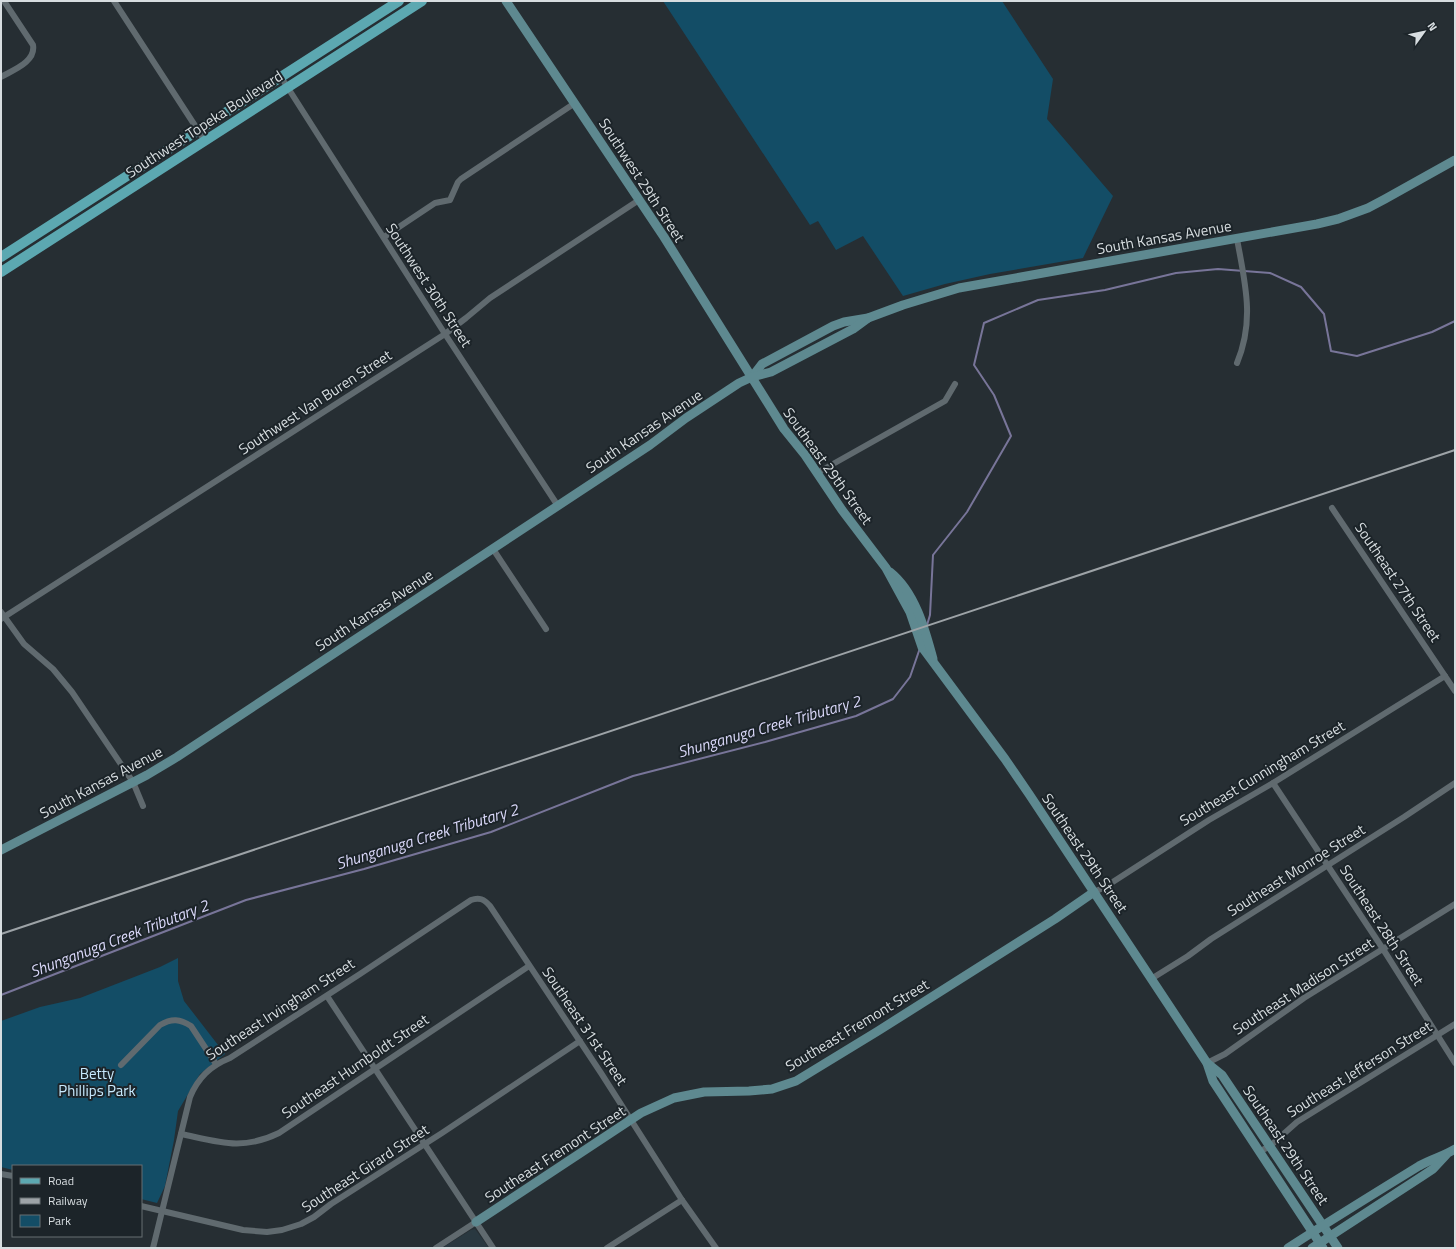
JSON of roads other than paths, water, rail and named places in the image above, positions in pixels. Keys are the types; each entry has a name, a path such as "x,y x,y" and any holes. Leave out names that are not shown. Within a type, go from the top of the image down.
{"main road":[{"name":"Southwest Topeka Boulevard","path":"1,257 399,1"},
{"name":"Southwest Topeka Boulevard","path":"1,271 422,1"},
{"name":"Southwest 29th Street","path":"506,1 639,200 752,377"},
{"name":"South Kansas Avenue","path":"1,850 133,782 182,753 650,445 686,418 740,383 752,377 771,372 853,329 868,318 903,305 959,288 1320,224 1351,215 1385,199 1455,160"},
{"path":"48,226 54,238"},
{"name":"Southeast 29th Street","path":"752,377 784,430 799,447 842,510 886,568 910,612 922,647 1005,759 1152,979 1207,1063 1213,1081 1312,1232 1318,1246"},
{"name":"Southeast Fremont Street","path":"476,1222 631,1120 659,1104 688,1094 704,1092 749,1091 772,1088 796,1081 891,1023 1055,919 1094,892"},
{"name":"Southeast 29th Street","path":"1207,1063 1222,1075 1338,1248"},
{"path":"1288,1248 1430,1160 1451,1151"},
{"path":"1318,1246 1330,1236 1433,1169 1451,1151"}],"street":[{"path":"1,78 28,61 33,54 33,45 4,1"},
{"path":"114,1 205,141"},
{"name":"Southwest 30th Street","path":"281,77 445,334 558,506"},
{"path":"384,237 435,203 450,200 458,182 461,179 574,103"},
{"name":"Southwest Van Buren Street","path":"2,616 445,334 490,298 639,200"},
{"path":"1237,239 1248,300 1248,326 1237,363"},
{"path":"817,473 945,401 955,384"},
{"name":"Southeast 27th Street","path":"1332,508 1455,691"},
{"path":"493,549 546,630"},
{"path":"2,616 24,644 53,669 63,680 133,782 143,806"},
{"name":"Southeast Cunningham Street","path":"1094,892 1105,887 1209,820 1273,783 1445,676"},
{"name":"Southeast Monroe Street","path":"1152,979 1211,939 1404,817 1455,782"},
{"name":"Southeast 28th Street","path":"1273,783 1383,949 1455,1063"},
{"name":"Southeast Irvingham Street","path":"153,1248 190,1097 194,1088 202,1077 216,1064 230,1058 327,996 471,900 475,898 484,900"},
{"name":"Southeast 31st Street","path":"484,900 490,906 580,1041 682,1200 716,1248"},
{"name":"Southeast Madison Street","path":"1207,1063 1225,1054 1304,998 1455,904"},
{"name":"Southeast Humboldt Street","path":"181,1134 221,1143 234,1144 265,1139 279,1133 529,966"},
{"path":"327,996 493,1248"},
{"path":"121,1065 160,1025 167,1021 173,1020 184,1022 191,1026 216,1064"},
{"name":"Southeast Jefferson Street","path":"1259,1152 1270,1146 1297,1122 1455,1024"},
{"name":"Southeast Girard Street","path":"142,1206 244,1230 262,1232 282,1230 301,1224 424,1145 580,1041"},
{"path":"1,1174 12,1176"},
{"path":"607,1248 682,1200"},
{"name":"Southeast Fremont Street","path":"436,1248 476,1222"}],"waterway":[{"name":"Shunganuga Creek Tributary 2","path":"927,625 930,615 933,555 967,512 1011,436 994,395 974,365 984,323 1038,300 1105,290 1176,273 1218,269 1270,273 1301,287 1324,314 1331,351 1357,356 1432,332 1455,321"},
{"name":"Shunganuga Creek Tributary 2","path":"1,995 246,900 364,869 491,832 633,776 765,742 856,716 893,699 910,677 920,648"}],"railway":[{"path":"1,934 1455,450"}],"park label":[{"name":"Betty Phillips Park","path":"97,1082"}]}
